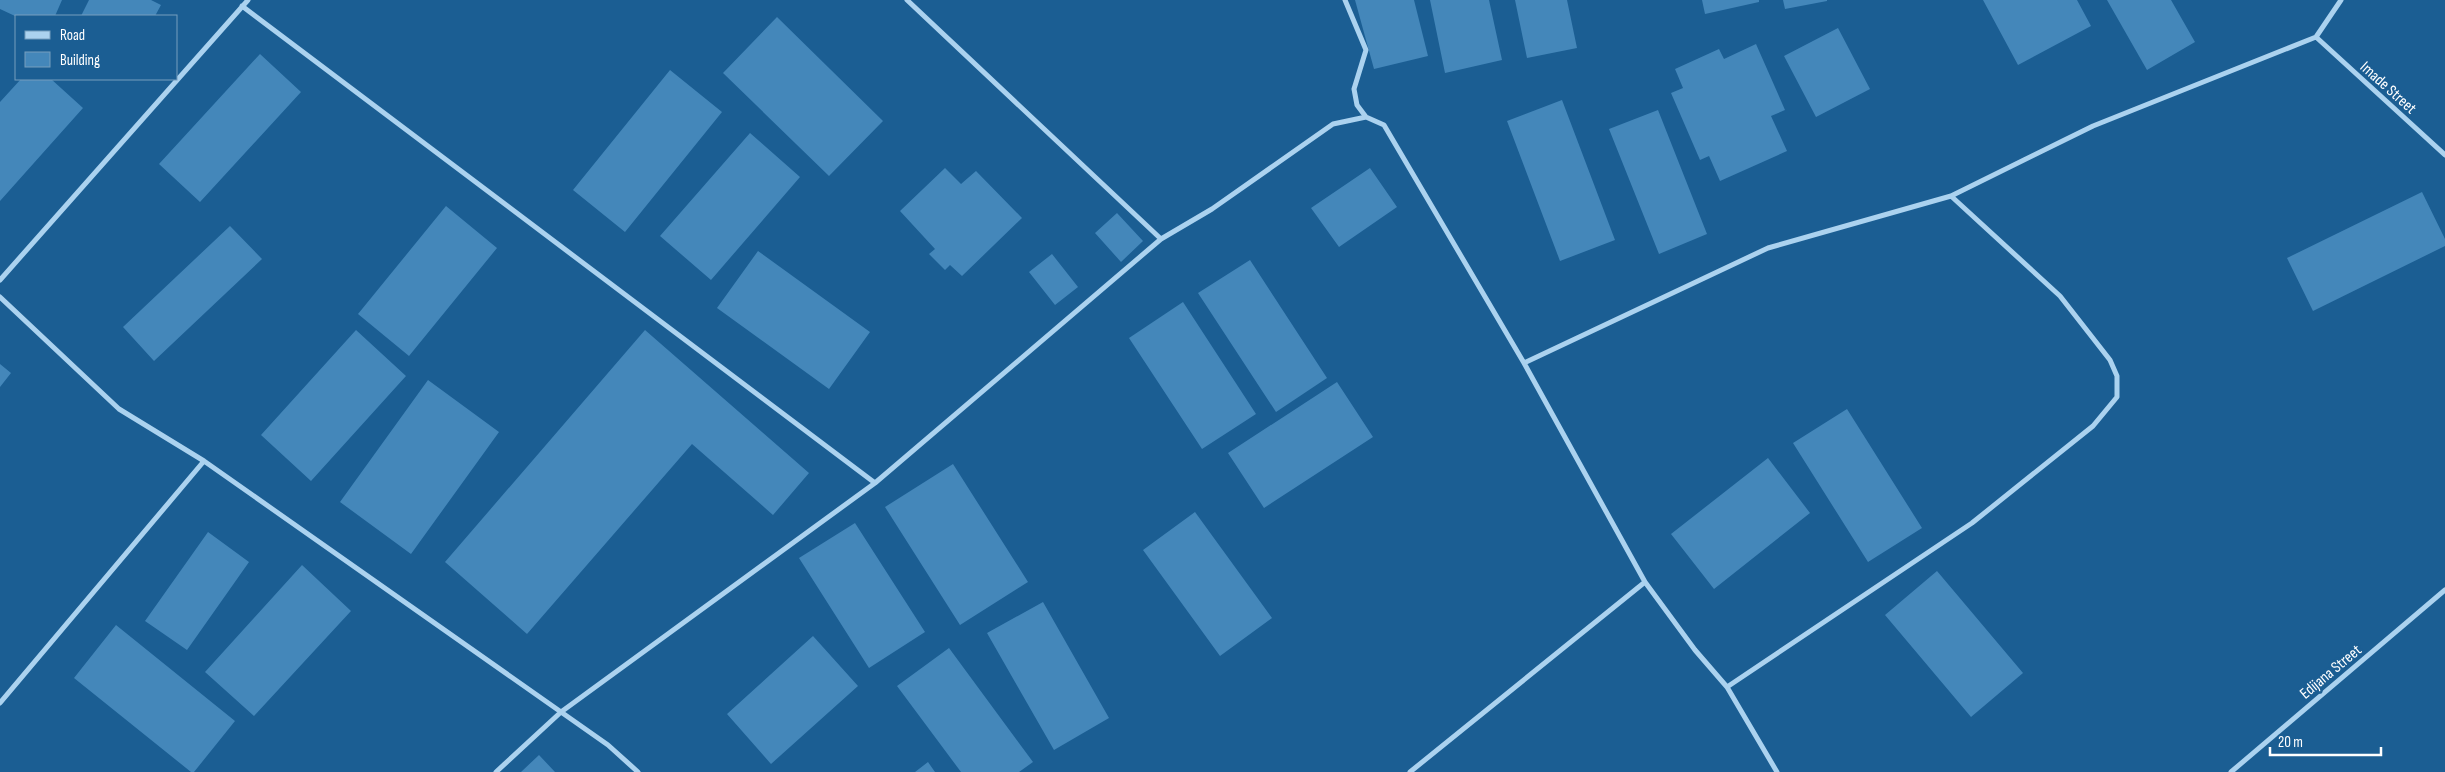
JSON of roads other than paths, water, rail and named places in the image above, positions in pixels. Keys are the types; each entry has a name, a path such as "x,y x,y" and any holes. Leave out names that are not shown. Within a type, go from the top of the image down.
{"street":[{"path":"178,78 248,0"},
{"path":"907,0 1161,239"},
{"path":"1345,0 1366,50 1354,89 1357,105 1366,117 1384,126 1524,363 1644,582 1695,650 1727,687 1777,772"},
{"path":"1524,363 1768,248 1951,196 2092,126 2316,37 2341,0"},
{"path":"242,6 875,483"},
{"name":"Imade Street","path":"2316,37 2445,155"},
{"path":"0,280 177,80"},
{"path":"496,772 561,712 875,483 1161,239 1212,209 1332,124 1366,117"},
{"path":"1727,687 1972,523 2093,426 2116,397 2117,376 2110,360 2060,296 1951,196"},
{"path":"0,297 119,409 204,460 608,745 638,772"},
{"path":"0,704 204,460"},
{"path":"1410,772 1644,582"},
{"name":"Edijana Street","path":"2231,772 2445,590"}]}
